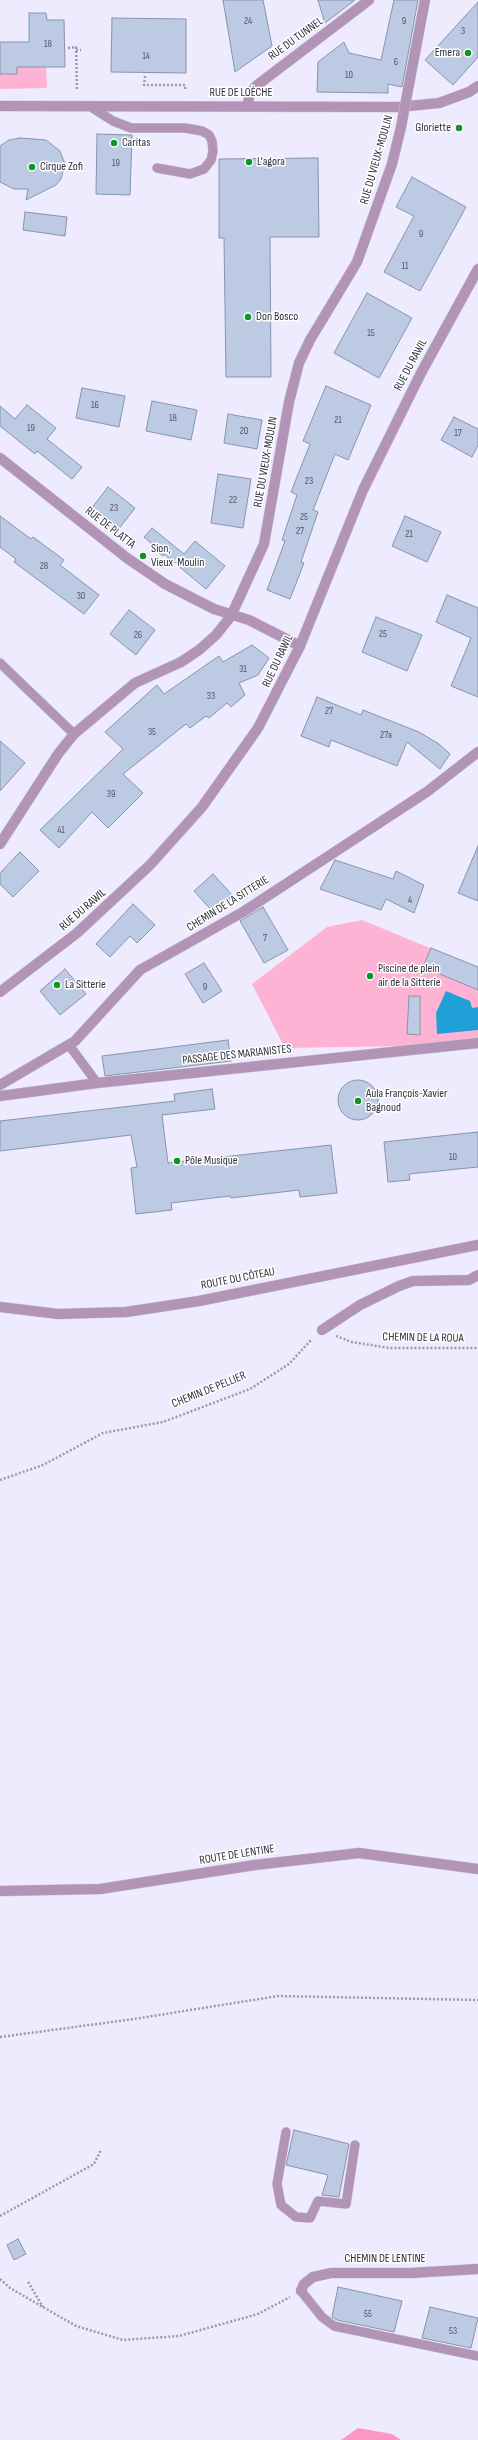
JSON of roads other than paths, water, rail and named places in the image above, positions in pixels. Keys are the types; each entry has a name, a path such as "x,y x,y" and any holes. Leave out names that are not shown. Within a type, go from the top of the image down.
{"street":[{"name":"RUE DU TUNNEL","path":"248,106 249,95 256,86 369,0"},
{"name":"RUE DU VIEUX-MOULIN","path":"0,844 54,760 74,734 135,684 182,662 199,650 216,636 231,616 264,544 289,402 299,363 310,340 357,262 392,164 401,127 425,0"},
{"name":"RUE DE LOÈCHE","path":"0,106 419,106 454,98 478,86"},
{"name":"RUE DU RAWIL","path":"0,992 77,933 125,889 179,835 224,779 258,728 300,646 363,490 421,373 478,269"},
{"name":"RUE DE PLATTA","path":"0,458 127,558 165,584 214,609 231,616 249,620 300,646"},
{"name":"CHEMIN DE LA SITTERIE","path":"0,1085 75,1041 140,970 243,912 428,791 478,752"},
{"name":"PASSAGE DES MARIANISTES","path":"0,1096 97,1083 478,1043"},
{"name":"ROUTE DU CÔTEAU","path":"0,1307 58,1314 126,1312 198,1301 478,1245"},
{"path":"322,1330 360,1305 399,1286 419,1281 469,1280 478,1275"},
{"name":"ROUTE DE LENTINE","path":"0,1891 100,1889 262,1864 359,1854 478,1869"},
{"name":"CHEMIN DE LENTINE","path":"301,2291 308,2280 320,2274 354,2272 411,2273 478,2269"}],"lane":[{"path":"91,107 113,121 131,128 185,128 202,131 209,136 212,141 213,151 211,160 204,169 190,174 157,168"},
{"path":"0,663 74,734"},
{"path":"69,1045 97,1083"},
{"path":"286,2132 277,2184 282,2205 296,2217 310,2218 318,2201 346,2204 355,2145"},
{"path":"301,2291 322,2317 334,2326 478,2356"}],"water":[{"path":"446,991 470,1001 472,1008 478,1007 478,1030 437,1034 436,1013"}],"place":[{"name":"Emera","path":"468,53"},
{"name":"Gloriette","path":"459,128"},
{"name":"Caritas","path":"114,143"},
{"name":"L'agora","path":"249,162"},
{"name":"Cirque Zofi","path":"32,167"},
{"name":"Don Bosco","path":"248,317"},
{"name":"Sion, Vieux-Moulin","path":"143,556"},
{"name":"Piscine de plein air de la Sitterie","path":"370,976"},
{"name":"La Sitterie","path":"57,985"},
{"name":"Aula François-Xavier Bagnoud","path":"358,1101"},
{"name":"Pôle Musique","path":"177,1161"}]}
